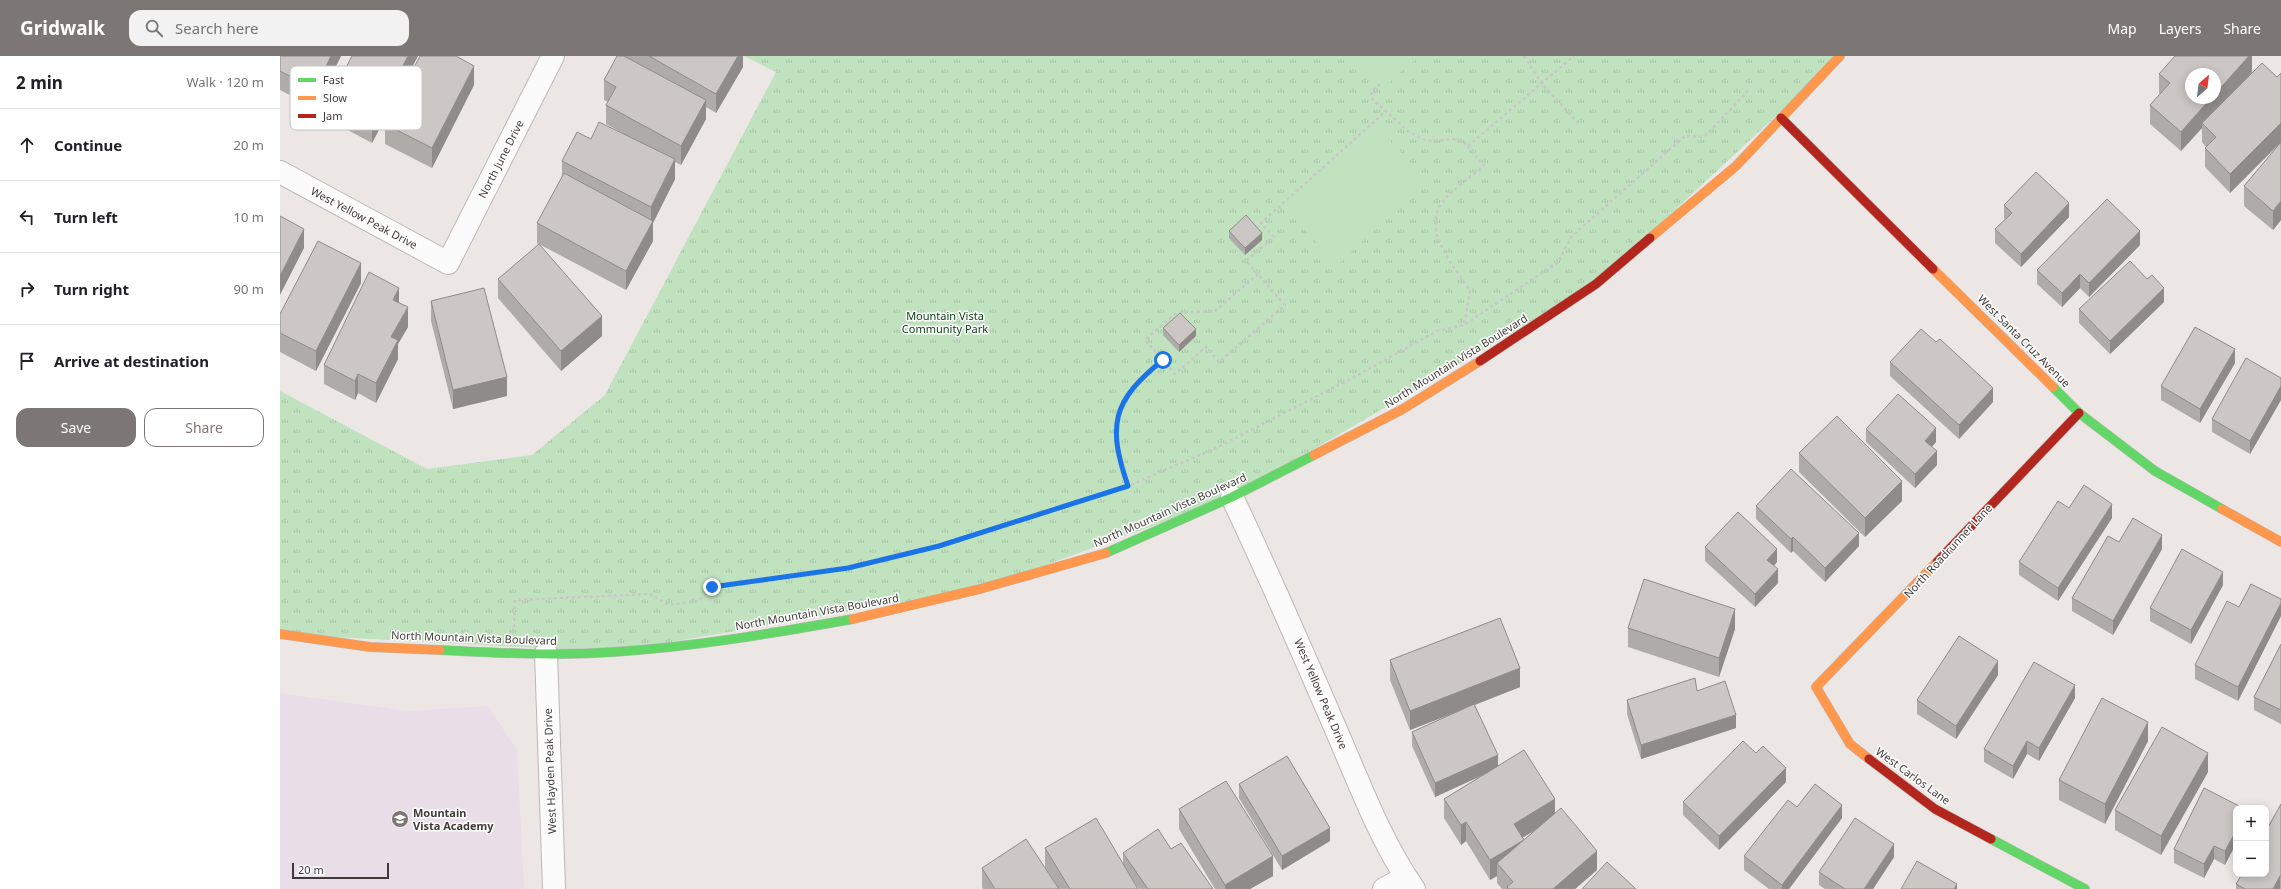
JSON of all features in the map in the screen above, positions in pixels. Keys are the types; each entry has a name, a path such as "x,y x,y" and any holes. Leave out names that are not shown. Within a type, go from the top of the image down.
{"street":[{"name":"North June Drive","path":"448,263 553,56"},
{"name":"North Mountain Vista Boulevard","path":"280,634 370,647 513,654 613,652 737,639 866,617 980,589 1104,554 1232,497 1403,409 1532,328 1583,292 1736,166 1840,56"},
{"name":"West Santa Cruz Avenue","path":"1781,118 2079,412 2155,471 2281,542"},
{"name":"West Yellow Peak Drive","path":"280,172 448,263"},
{"name":"North Roadrunner Lane","path":"1816,687 1858,646 2079,412"},
{"name":"West Yellow Peak Drive","path":"1232,497 1272,580 1375,820 1410,883"},
{"name":"West Hayden Peak Drive","path":"546,653 554,889"},
{"name":"West Carlos Lane","path":"1816,687 1850,744 1935,809 2085,889"},
{"path":"1384,889 1410,883"}],"path":[{"path":"1524,56 1542,84 1578,123"},
{"path":"1468,146 1574,56"},
{"path":"1380,84 1372,91 1371,98 1408,131 1422,139 1431,141 1456,139 1468,146 1484,166 1441,204 1435,219 1436,233 1442,248 1470,291 1464,325"},
{"path":"513,654 516,600 650,594 670,605 699,601 712,587 848,568 939,546 1128,486 1216,448 1356,376 1437,331 1464,325 1558,262 1571,237 1685,136 1704,137 1750,89"},
{"path":"1258,274 1215,311 1176,313 1145,340 1175,374 1206,347 1219,362 1285,305 1258,274 1246,261 1274,237 1261,223 1385,112"},
{"path":"1128,486 1120,464 1116,437 1117,416 1134,385 1163,360"}],"shaded area":[{"name":"Mountain Vista Academy","path":"280,693 407,711 488,706 517,750 524,889 280,889"}],"green space":[{"name":"Mountain Vista Community Park","path":"744,56 1840,56 1596,284 1232,497 980,589 613,652 280,634 280,391 427,469 532,455 605,395 776,72"},
{"path":"1355,56 1419,56 1383,88"},
{"path":"1373,123 1428,181 1337,265 1282,205"}],"building":[{"path":"280,56 331,56 326,66 290,66 290,76 280,71"},
{"path":"352,56 408,56 403,66 347,66"},
{"path":"420,56 456,56 474,66 432,148 397,130 422,130 422,66 415,66"},
{"path":"617,56 624,56 706,100 681,146 606,105 616,87 604,80"},
{"path":"649,56 738,56 716,94"},
{"path":"2175,56 2249,56 2221,87 2221,68 2185,68 2185,104 2206,104 2181,132 2150,105 2170,83 2159,74"},
{"path":"2262,63 2277,77 2281,73 2281,123 2230,174 2205,148 2216,137 2202,123"},
{"path":"599,122 675,159 651,207 562,161 577,132 591,139"},
{"path":"2281,142 2281,201 2273,211 2244,186"},
{"path":"2036,172 2069,203 2021,254 1995,229 2012,213 2004,205"},
{"path":"564,173 653,221 626,271 537,223"},
{"path":"2107,199 2140,231 2089,283 2080,274 2062,293 2037,270"},
{"path":"1246,215 1262,233 1245,248 1229,231"},
{"path":"280,216 304,229 280,276"},
{"path":"318,241 361,263 316,351 280,333 280,314"},
{"path":"539,244 602,316 561,351 498,279"},
{"path":"2130,261 2147,279 2152,275 2164,288 2110,341 2079,309"},
{"path":"369,272 399,288 393,300 408,307 391,337 398,340 376,383 358,374 355,381 324,365"},
{"path":"484,288 507,377 453,390 431,301"},
{"path":"1180,313 1196,329 1179,345 1163,328"},
{"path":"2195,327 2235,349 2200,409 2161,386"},
{"path":"1921,329 1936,342 1940,339 1993,388 1959,425 1890,362"},
{"path":"2246,358 2281,378 2281,386 2250,441 2212,419"},
{"path":"1898,394 1936,428 1925,441 1937,451 1915,474 1866,429"},
{"path":"1837,416 1902,481 1865,518 1799,453"},
{"path":"1791,469 1859,533 1825,568 1793,537 1791,539 1756,506"},
{"path":"2084,485 2112,504 2058,588 2019,562 2058,501 2069,508"},
{"path":"1738,512 1777,549 1767,560 1778,569 1755,594 1705,547"},
{"path":"2133,518 2162,535 2113,621 2072,598 2108,536 2119,542"},
{"path":"2182,549 2223,572 2191,630 2150,608"},
{"path":"1644,579 1735,609 1719,658 1628,628"},
{"path":"2251,584 2281,599 2281,603 2238,687 2195,665 2227,601 2239,607"},
{"path":"1500,618 1520,668 1410,711 1390,660"},
{"path":"1959,636 1998,661 1956,726 1917,700"},
{"path":"2281,644 2281,710 2254,697"},
{"path":"2034,662 2075,685 2039,748 2027,741 2013,766 1984,749"},
{"path":"1695,678 1697,691 1725,681 1736,715 1641,745 1627,700"},
{"path":"2102,698 2148,722 2105,804 2059,780"},
{"path":"1474,704 1498,755 1435,783 1412,732"},
{"path":"2162,727 2208,753 2161,836 2115,810"},
{"path":"1743,741 1756,753 1763,746 1786,768 1719,836 1683,802"},
{"path":"1524,750 1555,799 1514,824 1524,840 1490,860 1466,822 1461,825 1444,799"},
{"path":"1287,756 1330,828 1282,856 1239,784"},
{"path":"1226,781 1273,856 1225,885 1179,809"},
{"path":"1815,784 1842,805 1782,885 1744,856 1788,800 1797,807"},
{"path":"2204,788 2237,805 2233,805 2233,836 2225,851 2214,846 2204,864 2174,849"},
{"path":"2281,804 2281,877 2280,876 2273,889 2245,889 2236,884 2240,877 2269,877 2269,826"},
{"path":"1561,808 1597,851 1553,889 1509,889 1507,887 1513,882 1497,863"},
{"path":"1096,818 1138,889 1070,889 1045,848"},
{"path":"1855,818 1894,844 1864,889 1845,889 1819,872"},
{"path":"1158,829 1171,849 1181,843 1213,889 1148,889 1123,853"},
{"path":"1026,839 1059,889 995,889 982,868"},
{"path":"1917,861 1957,884 1954,889 1901,889"},
{"path":"1607,862 1636,889 1582,889"}],"traffic: fast":[{"path":"2053,387 2079,413 2155,471 2222,509"},
{"path":"1106,553 1232,497 1314,455"},
{"path":"440,650 548,654 643,650 704,643 853,619"},
{"path":"1991,839 2085,889"}],"traffic: slow":[{"path":"1650,238 1736,166 1840,56"},
{"path":"1933,269 2053,387"},
{"path":"1314,455 1403,409 1480,361"},
{"path":"2222,509 2281,542"},
{"path":"853,619 980,589 1106,553"},
{"path":"1869,759 1850,744 1816,687 1937,562"},
{"path":"280,634 370,647 440,650"}],"traffic: jam":[{"path":"1781,118 1933,269"},
{"path":"1480,361 1596,284 1650,238"},
{"path":"1937,562 2079,413"},
{"path":"1869,759 1935,809 1991,839"}],"place":[{"name":"Mountain Vista Academy","path":"400,819"}],"route":[{"path":"712,587 848,568 939,546 1021,522 1128,486 1120,464 1116,437 1117,416 1123,402 1134,385 1163,360"}]}
